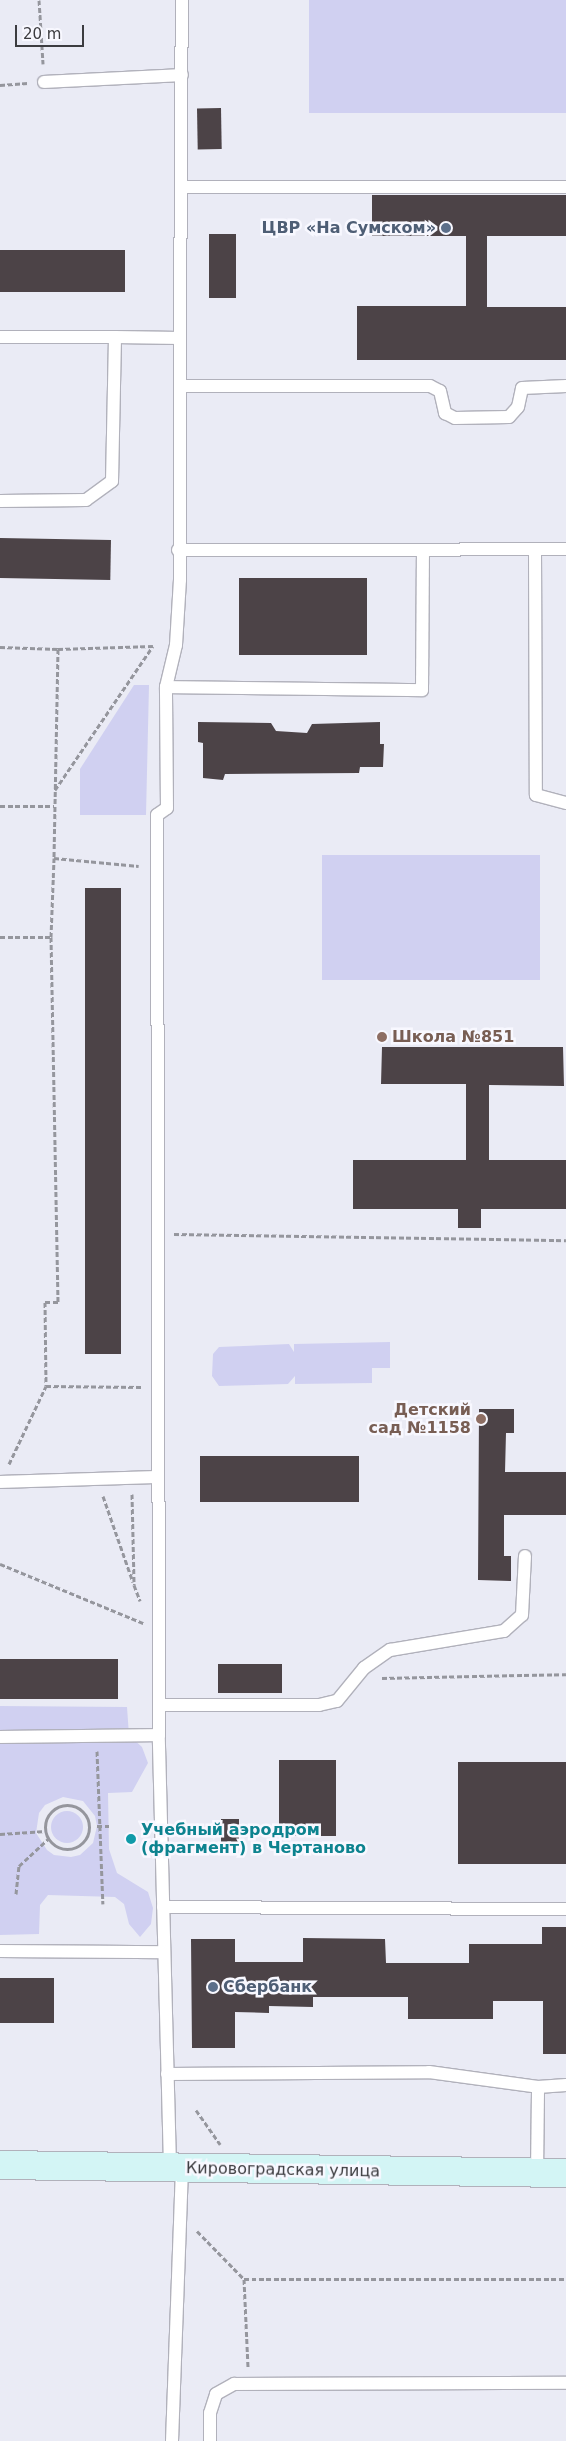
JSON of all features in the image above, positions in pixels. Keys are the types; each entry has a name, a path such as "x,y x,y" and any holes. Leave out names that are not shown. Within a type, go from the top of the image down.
{"street":[{"name":"Кировоградская улица","path":"0,2164 566,2173"}],"lane":[{"path":"172,2441 176,2168 167,2074 159,1735 157,815 167,808 166,687 176,645 180,580 178,550 182,0"},
{"path":"44,82 182,76"},
{"path":"181,187 566,187"},
{"path":"0,337 180,338"},
{"path":"0,501 86,500 112,481 115,337"},
{"path":"180,386 430,386 440,391 445,413 464,418 509,416 518,408 522,388 566,386"},
{"path":"535,549 536,794 566,803"},
{"path":"178,550 566,549"},
{"path":"166,687 422,690 422,550"},
{"path":"0,1482 158,1477"},
{"path":"160,1705 319,1705 337,1701 364,1668 390,1650 504,1631 522,1615 525,1556"},
{"path":"0,1737 159,1735"},
{"path":"163,1906 566,1910"},
{"path":"0,1950 163,1952"},
{"path":"167,2074 429,2072 538,2087 566,2085"},
{"path":"537,2173 538,2087"},
{"path":"210,2441 210,2413 216,2394 234,2384 566,2383"}],"path":[{"path":"0,84 44,82 40,0"},
{"path":"0,647 58,649 176,645"},
{"path":"54,791 153,646"},
{"path":"0,1482 46,1386 44,1302 58,1302 50,937 54,858 58,649"},
{"path":"0,806 54,806"},
{"path":"54,858 157,868"},
{"path":"0,937 50,937"},
{"path":"158,1234 566,1240"},
{"path":"46,1386 158,1386"},
{"path":"97,1479 134,1585"},
{"path":"0,1564 159,1630"},
{"path":"356,1678 566,1674"},
{"path":"96,1736 102,1904"},
{"path":"89,1824 85,1838 74,1848 60,1847 48,1838 46,1831 47,1818 61,1806 79,1809 89,1824 109,1826"},
{"path":"0,1834 46,1831"},
{"path":"16,1894 19,1866 48,1838"},
{"path":"196,2110 221,2144"},
{"path":"194,2228 244,2279 249,2383"},
{"path":"244,2279 566,2279"}],"shaded area":[{"path":"309,0 566,0 566,113 309,113"},
{"path":"134,685 149,685 146,815 80,815 80,769"},
{"path":"322,855 540,855 540,980 322,980"},
{"path":"390,1342 390,1368 372,1368 372,1383 295,1384 295,1376 288,1384 219,1386 212,1376 213,1354 219,1347 289,1344 294,1352 294,1344"},
{"path":"0,1706 127,1707 129,1735 142,1747 148,1763 132,1792 108,1793 109,1849 117,1873 148,1892 153,1908 151,1924 140,1937 129,1924 124,1904 115,1897 48,1895 40,1905 39,1934 0,1935","holes":["63,1797 83,1801 95,1816 97,1826 93,1843 80,1855 71,1857 54,1855 47,1850 36,1833 39,1813 45,1805"]},
{"path":"67,1811 79,1815 83,1827 79,1839 67,1843 55,1839 51,1827 55,1815"}],"building":[{"path":"197,108 221,108 222,149 198,149"},
{"path":"372,195 566,195 566,236 487,236 487,307 566,307 566,360 357,360 357,306 466,306 466,236 372,236"},
{"path":"209,234 236,234 236,298 209,298"},
{"path":"0,250 125,250 125,292 0,292"},
{"path":"0,538 111,540 110,580 0,578"},
{"path":"239,578 367,578 367,655 239,655"},
{"path":"198,722 271,723 276,731 307,733 312,724 380,722 380,744 384,744 383,767 360,767 359,773 225,774 223,780 203,778 203,743 198,742"},
{"path":"85,888 121,888 121,1354 85,1354"},
{"path":"382,1047 563,1047 564,1086 489,1085 489,1160 566,1160 566,1209 481,1209 481,1228 458,1228 458,1209 353,1209 353,1160 466,1160 466,1084 381,1084"},
{"path":"479,1409 514,1409 514,1433 506,1433 505,1472 566,1472 566,1515 504,1515 504,1556 511,1556 511,1581 478,1580"},
{"path":"200,1456 359,1456 359,1502 200,1502"},
{"path":"0,1659 118,1659 118,1699 0,1699"},
{"path":"218,1664 282,1664 282,1693 218,1693"},
{"path":"279,1760 336,1760 336,1836 279,1836"},
{"path":"458,1762 566,1762 566,1864 458,1864"},
{"path":"221,1819 239,1819 239,1843 221,1843"},
{"path":"542,1927 566,1927 566,2054 543,2054 543,2001 493,2001 493,2019 408,2019 408,1997 313,1997 313,2007 269,2006 269,2013 235,2012 235,2048 192,2048 191,1939 235,1939 235,1962 303,1962 303,1938 385,1939 386,1963 469,1963 469,1944 542,1944"},
{"path":"0,1978 54,1978 54,2023 0,2023"}],"place":[{"name":"ЦВР «На Сумском»","path":"446,228"},
{"name":"Школа №851","path":"382,1037"},
{"name":"Детский сад №1158","path":"481,1419"},
{"name":"Учебный аэродром (фрагмент) в Чертаново","path":"131,1839"},
{"name":"Сбербанк","path":"213,1987"}]}
